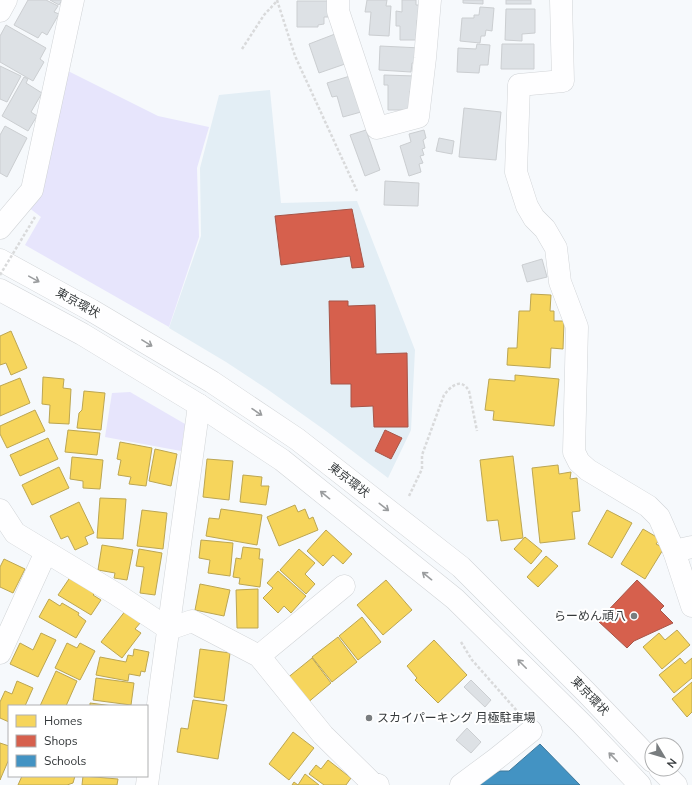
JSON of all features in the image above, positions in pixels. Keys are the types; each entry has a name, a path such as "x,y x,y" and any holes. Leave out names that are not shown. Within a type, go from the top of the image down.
{"main road":[{"path":"0,11 6,0"},
{"path":"0,228 32,190 73,0"},
{"path":"338,0 338,11 377,128 418,117 426,58 430,0"},
{"path":"562,0 563,81 519,85 516,172 527,206 534,218 545,229 556,248 560,282 577,328 574,452 579,462 588,470 648,506 659,517 683,549 692,606"},
{"name":"東京環状","path":"0,260 91,310 212,382 297,439 461,567 644,752"},
{"path":"0,290 82,334 199,405 282,460 455,599 581,723 640,785"},
{"path":"147,785 199,405"},
{"path":"0,510 14,533 116,594 169,629"},
{"path":"0,653 46,552"},
{"path":"259,656 344,586"},
{"path":"169,629 192,622 259,656 323,734 373,784"},
{"path":"461,785 531,731"},
{"path":"668,777 676,785"}],"path":[{"path":"242,49 264,15 277,0"},
{"path":"277,0 295,56 357,191"},
{"path":"0,275 35,218"},
{"path":"407,500 422,469 422,456 444,395 455,385 461,384 466,386 469,391 477,431"},
{"path":"460,640 472,660 516,710 531,731"}],"shaded area":[{"path":"66,70 158,116 209,127 197,168 199,237 169,327 25,245 41,217 28,207"},
{"path":"270,90 281,203 357,201 415,350 411,430 388,478 267,389 226,362 169,328 201,236 200,168 219,95"},
{"path":"130,392 185,424 181,451 105,437 112,393"}],"building: Homes":[{"path":"531,294 551,295 550,311 554,311 554,321 564,321 563,349 551,348 550,368 507,365 508,348 517,348 519,311 530,311"},
{"path":"11,331 27,368 11,375 6,363 0,365 0,336"},
{"path":"515,375 559,379 554,426 493,420 494,411 485,410 489,379 515,381"},
{"path":"43,377 64,379 63,388 71,389 69,424 49,423 50,405 42,404"},
{"path":"20,378 30,403 0,416 0,386"},
{"path":"84,391 105,393 101,430 77,428 79,413 82,410"},
{"path":"35,410 45,431 7,448 0,434 0,426"},
{"path":"68,430 100,433 97,455 65,452"},
{"path":"48,438 58,459 20,476 10,455"},
{"path":"120,442 152,448 146,486 129,484 131,477 118,475 121,460 117,459"},
{"path":"155,449 177,454 171,486 149,481"},
{"path":"513,456 523,538 501,541 498,520 487,521 480,460"},
{"path":"72,457 103,460 100,489 83,488 83,481 70,479"},
{"path":"207,459 233,461 229,500 203,497"},
{"path":"558,465 559,474 571,472 570,479 577,478 580,511 572,512 575,539 540,543 532,468"},
{"path":"59,467 69,488 32,505 22,485"},
{"path":"243,475 262,477 261,486 269,486 266,505 240,502"},
{"path":"100,498 126,499 123,539 97,538"},
{"path":"79,502 94,533 85,537 88,544 75,550 68,536 61,539 50,516"},
{"path":"295,505 298,512 305,509 309,519 313,517 318,530 279,546 267,517"},
{"path":"221,509 262,515 257,545 206,536 209,518 219,519"},
{"path":"142,510 167,513 163,549 137,546"},
{"path":"607,510 632,523 612,558 588,544"},
{"path":"643,529 660,539 656,544 664,548 645,579 621,564"},
{"path":"326,530 352,554 343,564 333,555 323,566 307,551"},
{"path":"525,537 542,551 531,564 514,549"},
{"path":"201,540 233,543 230,576 208,573 210,560 199,558"},
{"path":"102,545 133,550 127,580 114,578 115,573 98,570"},
{"path":"243,547 260,549 259,559 263,559 260,587 239,584 240,578 233,577 236,558 241,559"},
{"path":"139,549 162,553 155,595 140,593 144,567 136,566"},
{"path":"299,549 315,563 305,574 315,584 306,594 280,570"},
{"path":"546,556 558,566 538,587 527,577"},
{"path":"4,559 25,569 13,593 0,587 0,567"},
{"path":"278,571 306,596 291,613 284,606 278,613 263,598 273,588 267,583"},
{"path":"71,576 96,592 93,595 101,600 91,615 58,595"},
{"path":"386,580 412,610 383,635 357,605"},
{"path":"200,584 230,590 224,616 195,610"},
{"path":"258,589 258,628 237,628 236,590"},
{"path":"49,599 60,606 62,603 79,613 78,615 86,621 76,638 39,617"},
{"path":"126,610 141,622 135,629 141,633 122,658 101,642"},
{"path":"362,617 381,642 358,660 339,636"},
{"path":"677,630 690,645 662,669 643,647 659,633 665,640"},
{"path":"41,633 56,640 38,677 10,664 20,643 33,650"},
{"path":"338,637 357,662 332,682 312,657"},
{"path":"434,640 467,675 438,703 415,680 417,678 407,666"},
{"path":"67,643 77,648 80,643 95,651 80,680 55,668"},
{"path":"134,649 149,652 145,672 141,671 140,676 129,674 128,681 96,675 100,657 126,662 128,655 133,656"},
{"path":"200,649 230,653 224,701 194,697"},
{"path":"312,658 331,683 306,704 286,679"},
{"path":"680,658 685,664 692,658 692,678 674,693 659,675"},
{"path":"56,671 77,681 66,705 40,705"},
{"path":"96,678 134,683 131,705 93,700"},
{"path":"17,681 33,688 25,705 8,705 8,722 0,718 0,702 5,691 12,694"},
{"path":"692,682 692,712 687,717 672,699"},
{"path":"193,700 227,705 218,759 177,752 181,728 188,729"},
{"path":"90,703 105,705 90,705"},
{"path":"293,732 314,748 289,780 269,764"},
{"path":"0,743 8,746 8,761 0,780"},
{"path":"328,760 351,778 346,785 324,785 309,774 316,765 321,769"},
{"path":"305,774 319,785 298,785"},
{"path":"22,777 75,777 73,783 67,785 18,785"},
{"path":"83,777 118,779 117,785 82,785"}],"building: Shops":[{"path":"352,209 364,267 352,268 350,256 281,265 275,216"},
{"path":"329,301 348,301 348,306 375,305 376,354 407,353 408,427 374,427 373,406 351,407 351,384 331,384"},
{"path":"385,430 402,438 391,459 375,451"},
{"name":"らーめん頑八","path":"637,580 664,606 660,610 673,623 634,641 627,648 598,621"}],"building: Schools":[{"path":"540,744 580,785 474,785 500,771 509,771"}],"building: Other":[{"path":"28,0 46,0 58,6 54,12 59,14 47,35 42,32 38,38 14,25"},
{"path":"50,0 62,0 59,5"},
{"path":"367,0 387,0 386,6 391,6 389,36 369,35 371,12 365,12"},
{"path":"402,0 416,0 416,5 421,5 420,20 417,20 416,40 400,40 400,26 396,26 396,11 402,12"},
{"path":"463,0 483,0 483,4 463,3"},
{"path":"506,0 531,0 531,4 506,4"},
{"path":"297,1 331,1 331,17 324,17 324,24 318,25 318,27 297,27"},
{"path":"480,7 494,8 492,31 486,30 485,36 481,36 480,43 460,41 462,18 474,18 474,15 479,15"},
{"path":"506,9 535,9 535,33 522,34 522,41 505,40"},
{"path":"6,25 46,48 40,59 44,62 33,81 0,62 0,36"},
{"path":"335,34 345,64 319,73 309,44"},
{"path":"477,44 490,45 488,65 480,65 479,73 457,72 458,48 476,49"},
{"path":"502,44 534,44 534,69 501,69"},
{"path":"380,46 421,48 420,63 412,63 411,72 379,70"},
{"path":"0,66 21,76 7,102 0,99"},
{"path":"384,75 415,76 415,91 410,91 409,110 388,110 388,85 384,85"},
{"path":"350,76 361,112 343,117 337,96 332,97 327,83"},
{"path":"24,77 28,79 26,83 42,93 31,112 37,116 28,131 2,116"},
{"path":"464,108 501,112 496,160 459,157"},
{"path":"5,126 27,138 7,177 0,173 0,135"},
{"path":"366,130 380,170 365,176 350,135"},
{"path":"424,130 426,138 423,140 425,148 422,149 424,155 420,156 423,163 419,164 421,172 409,176 400,146 411,142 409,134"},
{"path":"439,138 454,141 452,154 436,151"},
{"path":"385,181 419,183 418,206 384,205"},
{"path":"542,259 547,277 527,282 522,265"},
{"path":"471,680 491,700 485,707 464,687"},
{"path":"467,728 481,742 471,753 456,740"}],"place":[{"name":"らーめん頑八","path":"634,616"},
{"name":"スカイパーキング 月極駐車場","path":"369,718"}]}
